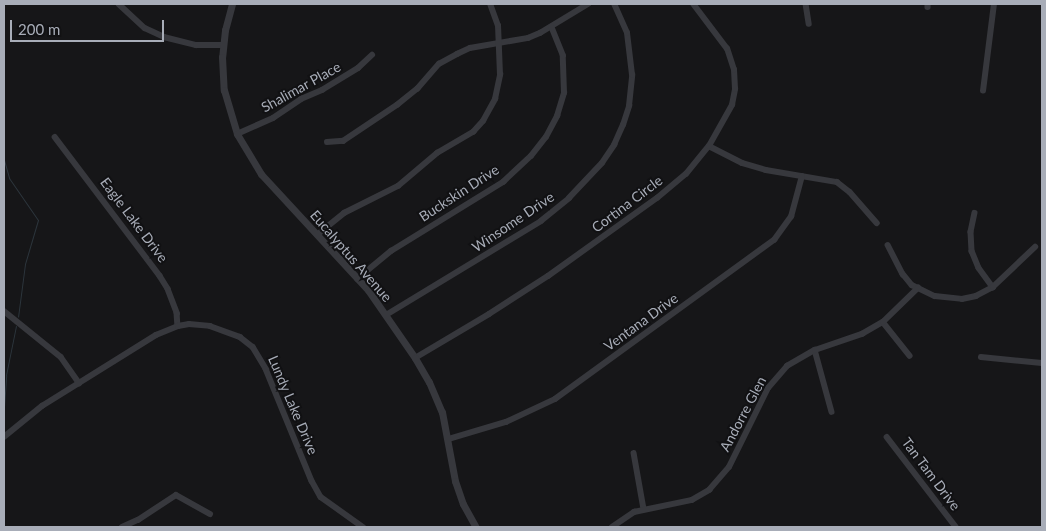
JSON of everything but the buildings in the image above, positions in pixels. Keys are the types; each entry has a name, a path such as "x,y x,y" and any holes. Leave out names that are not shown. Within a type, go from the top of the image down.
{"street":[{"path":"119,4 145,28 164,37 196,45 223,45"},
{"name":"Eucalyptus Avenue","path":"232,4 223,45 224,90 238,134 261,174 357,278 386,315 415,358 429,382 442,412 458,489 463,504 476,527"},
{"path":"318,235 344,213 398,186 437,153 473,132 483,121 498,89 500,43 498,26 490,4"},
{"path":"327,142 343,141 397,105 417,88 439,64 457,54 470,48 528,38 551,27 588,4"},
{"name":"Winsome Drive","path":"386,315 541,221 569,198 602,164 624,124 629,106 632,75 627,33 614,4"},
{"name":"Cortina Circle","path":"415,358 548,276 658,198 686,174 709,146 732,106 735,89 734,70 727,49 693,4"},
{"path":"806,4 809,24"},
{"path":"983,91 994,4"},
{"name":"Buckskin Drive","path":"357,278 391,251 503,182 531,156 546,138 558,116 564,93 563,56 551,27"},
{"name":"Shalimar Place","path":"238,134 273,118 301,99 322,90 358,68 372,55"},
{"name":"Eagle Lake Drive","path":"55,138 160,276 168,289 177,313 178,326"},
{"path":"709,146 742,163 837,182 850,192 877,223"},
{"name":"Ventana Drive","path":"449,439 506,422 555,399 774,240 791,217 802,176"},
{"path":"975,213 971,232 972,251 979,268 993,287"},
{"path":"888,245 903,274 918,288 935,296 962,299 976,296 993,287 1036,247"},
{"name":"Andorre Glen","path":"612,527 634,512 692,500 709,490 729,467 768,388 776,376 798,358 815,350 862,334 883,322 918,288"},
{"path":"4,311 61,357 79,383"},
{"path":"883,322 910,356"},
{"name":"Lundy Lake Drive","path":"4,437 42,406 156,335 178,326 189,324 210,326 240,337 252,347 266,369 312,481 321,497 363,527"},
{"path":"815,350 832,412"},
{"path":"981,357 1042,363"},
{"name":"Tan Tam Drive","path":"887,437 956,527"},
{"path":"634,453 644,509"},
{"path":"122,527 176,495 210,514"}],"waterway":[{"path":"4,160 9,178 38,220 25,264 18,317"},
{"path":"4,407 6,375 16,326"},
{"path":"4,459 4,481"}]}
